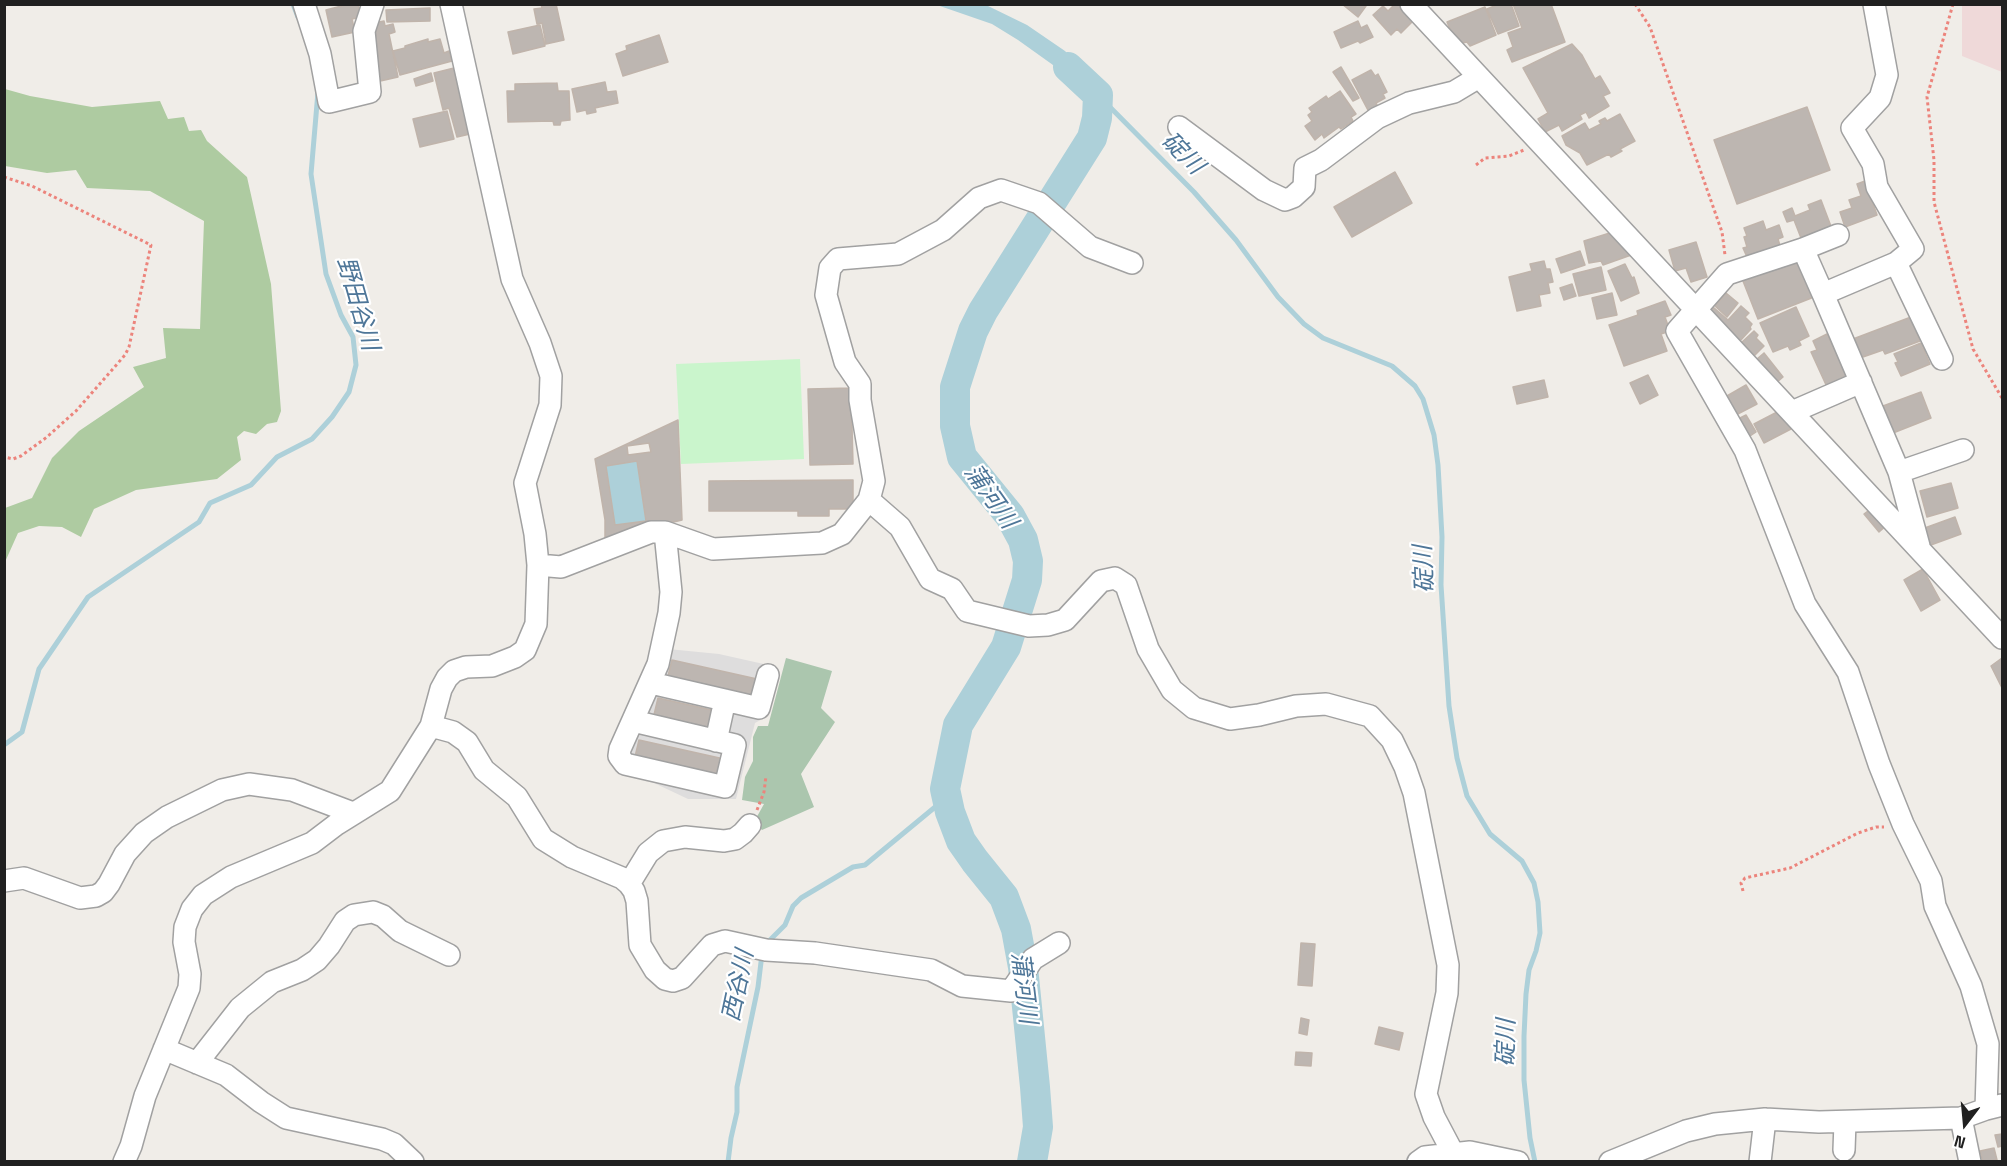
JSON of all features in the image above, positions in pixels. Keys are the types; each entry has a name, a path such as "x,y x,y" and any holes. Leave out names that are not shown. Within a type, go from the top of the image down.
{"street":[{"path":"304,4 320,54 328,102 370,92 364,31 374,4"},
{"path":"124,1161 164,1048 189,988 190,974 184,942 185,927 192,909 203,895 231,878 312,843 353,813 390,791 431,726 441,689 447,678 454,671 466,667 505,663 525,650 536,624 538,565 535,534 525,483 550,405 551,376 540,343 512,279 451,4"},
{"path":"1411,4 2002,638"},
{"path":"1823,294 1896,263 1913,249 1877,187 1874,165 1852,128 1880,98 1887,75 1874,4"},
{"path":"1179,127 1264,190 1285,200 1293,197 1304,187 1305,168 1321,160 1377,118 1408,104 1454,92 1479,77"},
{"path":"538,565 561,567 651,532 665,532 713,549 822,543 842,534 869,500 874,481 860,400 860,384 845,362 826,295 830,268 838,260 898,254 943,230 979,198 1001,190 1039,203 1090,247 1132,263"},
{"path":"1838,235 1803,249 1727,273 1677,331 1745,450 1805,604 1848,672 1879,764 1931,881 1935,906 1971,986 1989,1044 1981,1111 1970,1161"},
{"path":"1803,249 1899,472 1919,548"},
{"path":"1896,263 1942,359"},
{"path":"1792,412 1861,382"},
{"path":"1899,472 1963,450"},
{"path":"869,500 900,527 930,579 952,589 967,611 1029,626 1048,625 1065,620 1101,581 1114,578 1126,585 1148,649 1172,690 1194,708 1230,719 1296,706 1326,704 1370,716 1392,740 1414,793 1448,965 1447,993 1426,1094 1434,1117 1464,1155"},
{"path":"633,721 735,745 725,787 625,764 619,756 620,749 633,721 651,683 669,613 671,592 665,532"},
{"path":"651,683 759,708 768,675"},
{"path":"716,741 725,700"},
{"path":"431,726 453,732 467,742 484,770 517,797 543,839 572,857 622,878 629,884 637,901 640,945 655,970 665,979 674,981 682,978 712,945 725,941 764,950 815,953 931,969 962,986 1011,991 1033,959 1059,943"},
{"path":"4,881 24,878 80,898 96,896 103,892 109,884 124,854 144,834 167,817 222,790 249,784 292,790 353,813"},
{"path":"629,884 648,853 663,841 685,837 724,841 735,839 743,834 750,825"},
{"path":"197,1063 240,1008 272,982 317,960 345,921 354,915 373,912 383,916 400,931 449,955"},
{"path":"1972,1026 1977,1045 1981,1111"},
{"path":"164,1048 226,1075 286,1118 382,1139 394,1144 414,1161"},
{"path":"1610,1161 1649,1155 1686,1131 1714,1124 1765,1119 1845,1122 1981,1111"},
{"path":"1760,1161 1765,1119"},
{"path":"1844,1150 1845,1122"},
{"path":"1419,1161 1425,1157 1464,1155 1518,1161"}],"path":[{"path":"1635,4 1650,27 1722,232 1727,273"},
{"path":"1953,4 1927,97 1934,160 1934,202 1972,349 2002,398"},
{"path":"1476,165 1485,158 1509,156 1521,152 1536,138"},
{"path":"4,177 32,186 151,245 129,347 116,367 76,411 21,456 14,459 4,457"},
{"path":"750,825 760,804 766,776"},
{"path":"1743,891 1741,883 1745,878 1790,868 1858,833 1876,827 1904,824"}],"shaded area":[{"path":"1962,5 2002,5 2002,72 1962,56"},
{"path":"668,649 719,654 777,667 766,717 755,723 736,799 688,799 633,773 625,750"}],"green space":[{"path":"5,89 92,107 160,101 168,119 184,117 189,131 201,130 207,141 247,177 271,284 281,411 277,422 267,424 256,434 244,431 237,437 241,460 217,479 136,490 94,509 81,537 62,527 39,526 18,533 5,562 5,508 32,498 52,458 79,431 144,387 133,367 166,358 163,328 200,329 204,221 150,191 87,188 76,170 47,173 5,166"},
{"path":"800,359 804,459 681,464 676,364"},
{"path":"786,658 832,671 821,708 835,722 801,774 814,807 762,830 754,822 764,804 742,800 745,777 753,761 753,737 758,726 768,726"}],"water":[{"path":"937,5 986,5 1027,25 1065,51 1093,80 1098,95 1079,88 1053,65 992,24"},
{"path":"637,461 646,521 615,525 606,466"}],"building":[{"path":"358,4 361,17 352,19 355,32 332,37 326,10"},
{"path":"541,4 556,4 564,40 546,44 542,23 537,24 534,9 542,8"},
{"path":"1342,4 1364,4 1366,6 1358,17"},
{"path":"1395,4 1400,4 1414,20 1401,33 1397,29 1391,35 1373,15 1383,6 1388,11"},
{"path":"1499,4 1511,4 1519,26 1498,34 1487,9"},
{"path":"1513,4 1551,4 1565,42 1512,62 1507,50 1513,47 1508,33 1522,28"},
{"path":"1485,7 1496,35 1470,46 1467,42 1462,43 1452,34 1447,22"},
{"path":"430,8 430,21 387,22 386,10"},
{"path":"384,21 385,26 393,24 395,32 389,34 398,77 376,82 374,23"},
{"path":"1358,21 1361,28 1367,25 1373,37 1341,48 1334,32"},
{"path":"540,25 545,46 513,54 508,32"},
{"path":"659,35 668,62 623,76 616,54 627,50 626,46"},
{"path":"428,39 428,42 440,39 444,53 449,51 452,61 400,75 393,51"},
{"path":"1572,44 1582,55 1595,79 1600,76 1610,93 1603,96 1609,106 1589,118 1586,112 1580,115 1582,119 1562,131 1559,125 1545,132 1538,119 1548,113 1523,68"},
{"path":"1341,67 1359,98 1353,101 1333,72"},
{"path":"454,68 470,134 457,137 449,108 443,110 434,73"},
{"path":"1371,70 1375,76 1378,74 1387,92 1383,94 1385,98 1376,103 1379,109 1370,114 1352,80"},
{"path":"431,73 433,81 416,86 414,79"},
{"path":"605,82 607,92 616,91 618,103 595,108 596,112 587,114 586,110 577,112 572,89"},
{"path":"557,83 558,91 569,91 570,120 561,121 560,125 554,125 553,121 508,122 507,91 515,91 515,84"},
{"path":"1340,91 1356,114 1351,117 1353,121 1341,129 1339,127 1324,138 1322,134 1315,140 1305,126 1312,121 1308,115 1312,112 1309,108 1326,96 1328,99"},
{"path":"1807,107 1830,170 1737,204 1714,140"},
{"path":"447,111 454,139 420,147 413,119"},
{"path":"1620,114 1635,141 1620,149 1622,151 1611,157 1609,154 1587,165 1580,153 1566,145 1562,136 1585,123 1589,130 1601,124 1599,121 1605,118 1607,121"},
{"path":"1395,172 1412,203 1352,237 1334,207"},
{"path":"1865,181 1877,215 1845,227 1840,212 1852,208 1849,200 1861,196 1857,184"},
{"path":"1821,200 1832,229 1806,239 1805,236 1801,238 1794,220 1787,222 1783,212 1792,208 1795,216 1810,210 1808,205"},
{"path":"1763,221 1766,230 1779,225 1783,237 1778,239 1781,249 1747,257 1743,248 1747,247 1744,228"},
{"path":"1613,232 1634,254 1603,265 1601,261 1589,263 1584,241"},
{"path":"1696,242 1707,277 1691,282 1686,268 1675,271 1669,250"},
{"path":"1580,251 1585,265 1561,273 1556,259"},
{"path":"1800,259 1814,297 1758,319 1743,281"},
{"path":"1544,261 1546,269 1550,269 1553,282 1548,283 1550,293 1539,295 1541,306 1517,311 1509,277 1532,271 1530,264"},
{"path":"1625,264 1632,278 1634,277 1639,293 1621,301 1608,271"},
{"path":"1601,267 1606,290 1579,296 1573,274"},
{"path":"1572,284 1576,296 1564,300 1560,288"},
{"path":"1612,293 1617,315 1597,319 1592,298"},
{"path":"1726,293 1738,303 1727,317 1715,306"},
{"path":"1665,301 1671,315 1665,317 1670,331 1661,334 1667,351 1624,366 1609,325 1638,315 1637,311"},
{"path":"1741,306 1749,313 1745,317 1752,324 1751,329 1740,341 1709,312 1713,307 1728,320"},
{"path":"1796,307 1809,336 1799,341 1801,345 1790,350 1788,346 1773,352 1760,323"},
{"path":"1911,317 1920,341 1885,354 1883,350 1860,358 1853,339"},
{"path":"1754,331 1758,335 1756,338 1764,346 1754,356 1741,343"},
{"path":"1827,334 1848,377 1827,387 1811,352 1817,350 1813,341"},
{"path":"1921,343 1930,364 1901,376 1894,354"},
{"path":"1764,353 1783,377 1776,383 1757,359"},
{"path":"1648,375 1658,395 1640,404 1630,383"},
{"path":"1544,380 1548,397 1517,404 1513,387"},
{"path":"1746,385 1757,404 1730,418 1720,400"},
{"path":"851,388 853,464 810,465 808,389"},
{"path":"1921,392 1931,418 1893,433 1883,406"},
{"path":"1781,410 1791,429 1764,443 1754,424"},
{"path":"1746,415 1756,432 1744,440 1734,421"},
{"path":"678,420 682,520 628,533 605,545 605,520 595,459","holes":["649,443 651,452 628,455 627,446","637,461 646,521 615,525 606,466"]},
{"path":"853,480 853,509 829,509 829,516 798,516 798,511 709,511 709,481"},
{"path":"1951,483 1958,508 1927,517 1920,491"},
{"path":"1872,508 1887,525 1879,532 1864,514"},
{"path":"1955,517 1961,534 1928,546 1922,529"},
{"path":"1923,569 1940,600 1921,611 1904,580"},
{"path":"2002,658 2002,688 1991,666"},
{"path":"672,660 757,679 752,700 667,680"},
{"path":"658,698 716,711 712,732 653,719"},
{"path":"639,740 724,759 719,780 634,761"},
{"path":"1301,943 1315,944 1312,986 1298,985"},
{"path":"1301,1018 1309,1020 1307,1035 1299,1033"},
{"path":"1379,1027 1403,1033 1399,1050 1375,1044"},
{"path":"1296,1052 1312,1053 1311,1066 1295,1065"},
{"path":"2002,1134 2002,1146 1998,1147 1995,1135"},
{"path":"1994,1148 1997,1160 1983,1162 1980,1151"}],"waterway":[{"name":"野田谷川","path":"293,4 298,17"},
{"name":"蒲河川","path":"1032,1162 1038,1127 1023,967 1016,929 1004,897 961,841 950,812 945,789 958,725 1006,647 1027,580 1028,561 1023,540 1010,516 962,457 955,426 955,387 973,331 983,311 1092,138 1097,118 1098,95 1068,67"},
{"name":"野田谷川","path":"4,745 22,732 39,669 88,597 199,522 210,503 251,485 277,457 312,439 332,417 349,392 356,365 353,337 341,315 326,274 311,174 318,92"},
{"name":"碇川","path":"1098,95 1194,192 1236,240 1278,297 1304,324 1323,338 1392,366 1415,386 1423,399 1434,435 1438,465 1442,537 1441,585 1449,706 1457,758 1467,796 1490,834 1522,861 1534,883 1538,902 1540,933 1529,970 1524,1036 1524,1080 1535,1162"},
{"name":"西谷川","path":"765,945 785,925 793,906 801,898 853,867 865,865 946,798"},
{"name":"西谷川","path":"728,1162 737,1112 737,1087 758,987 762,954"}]}
